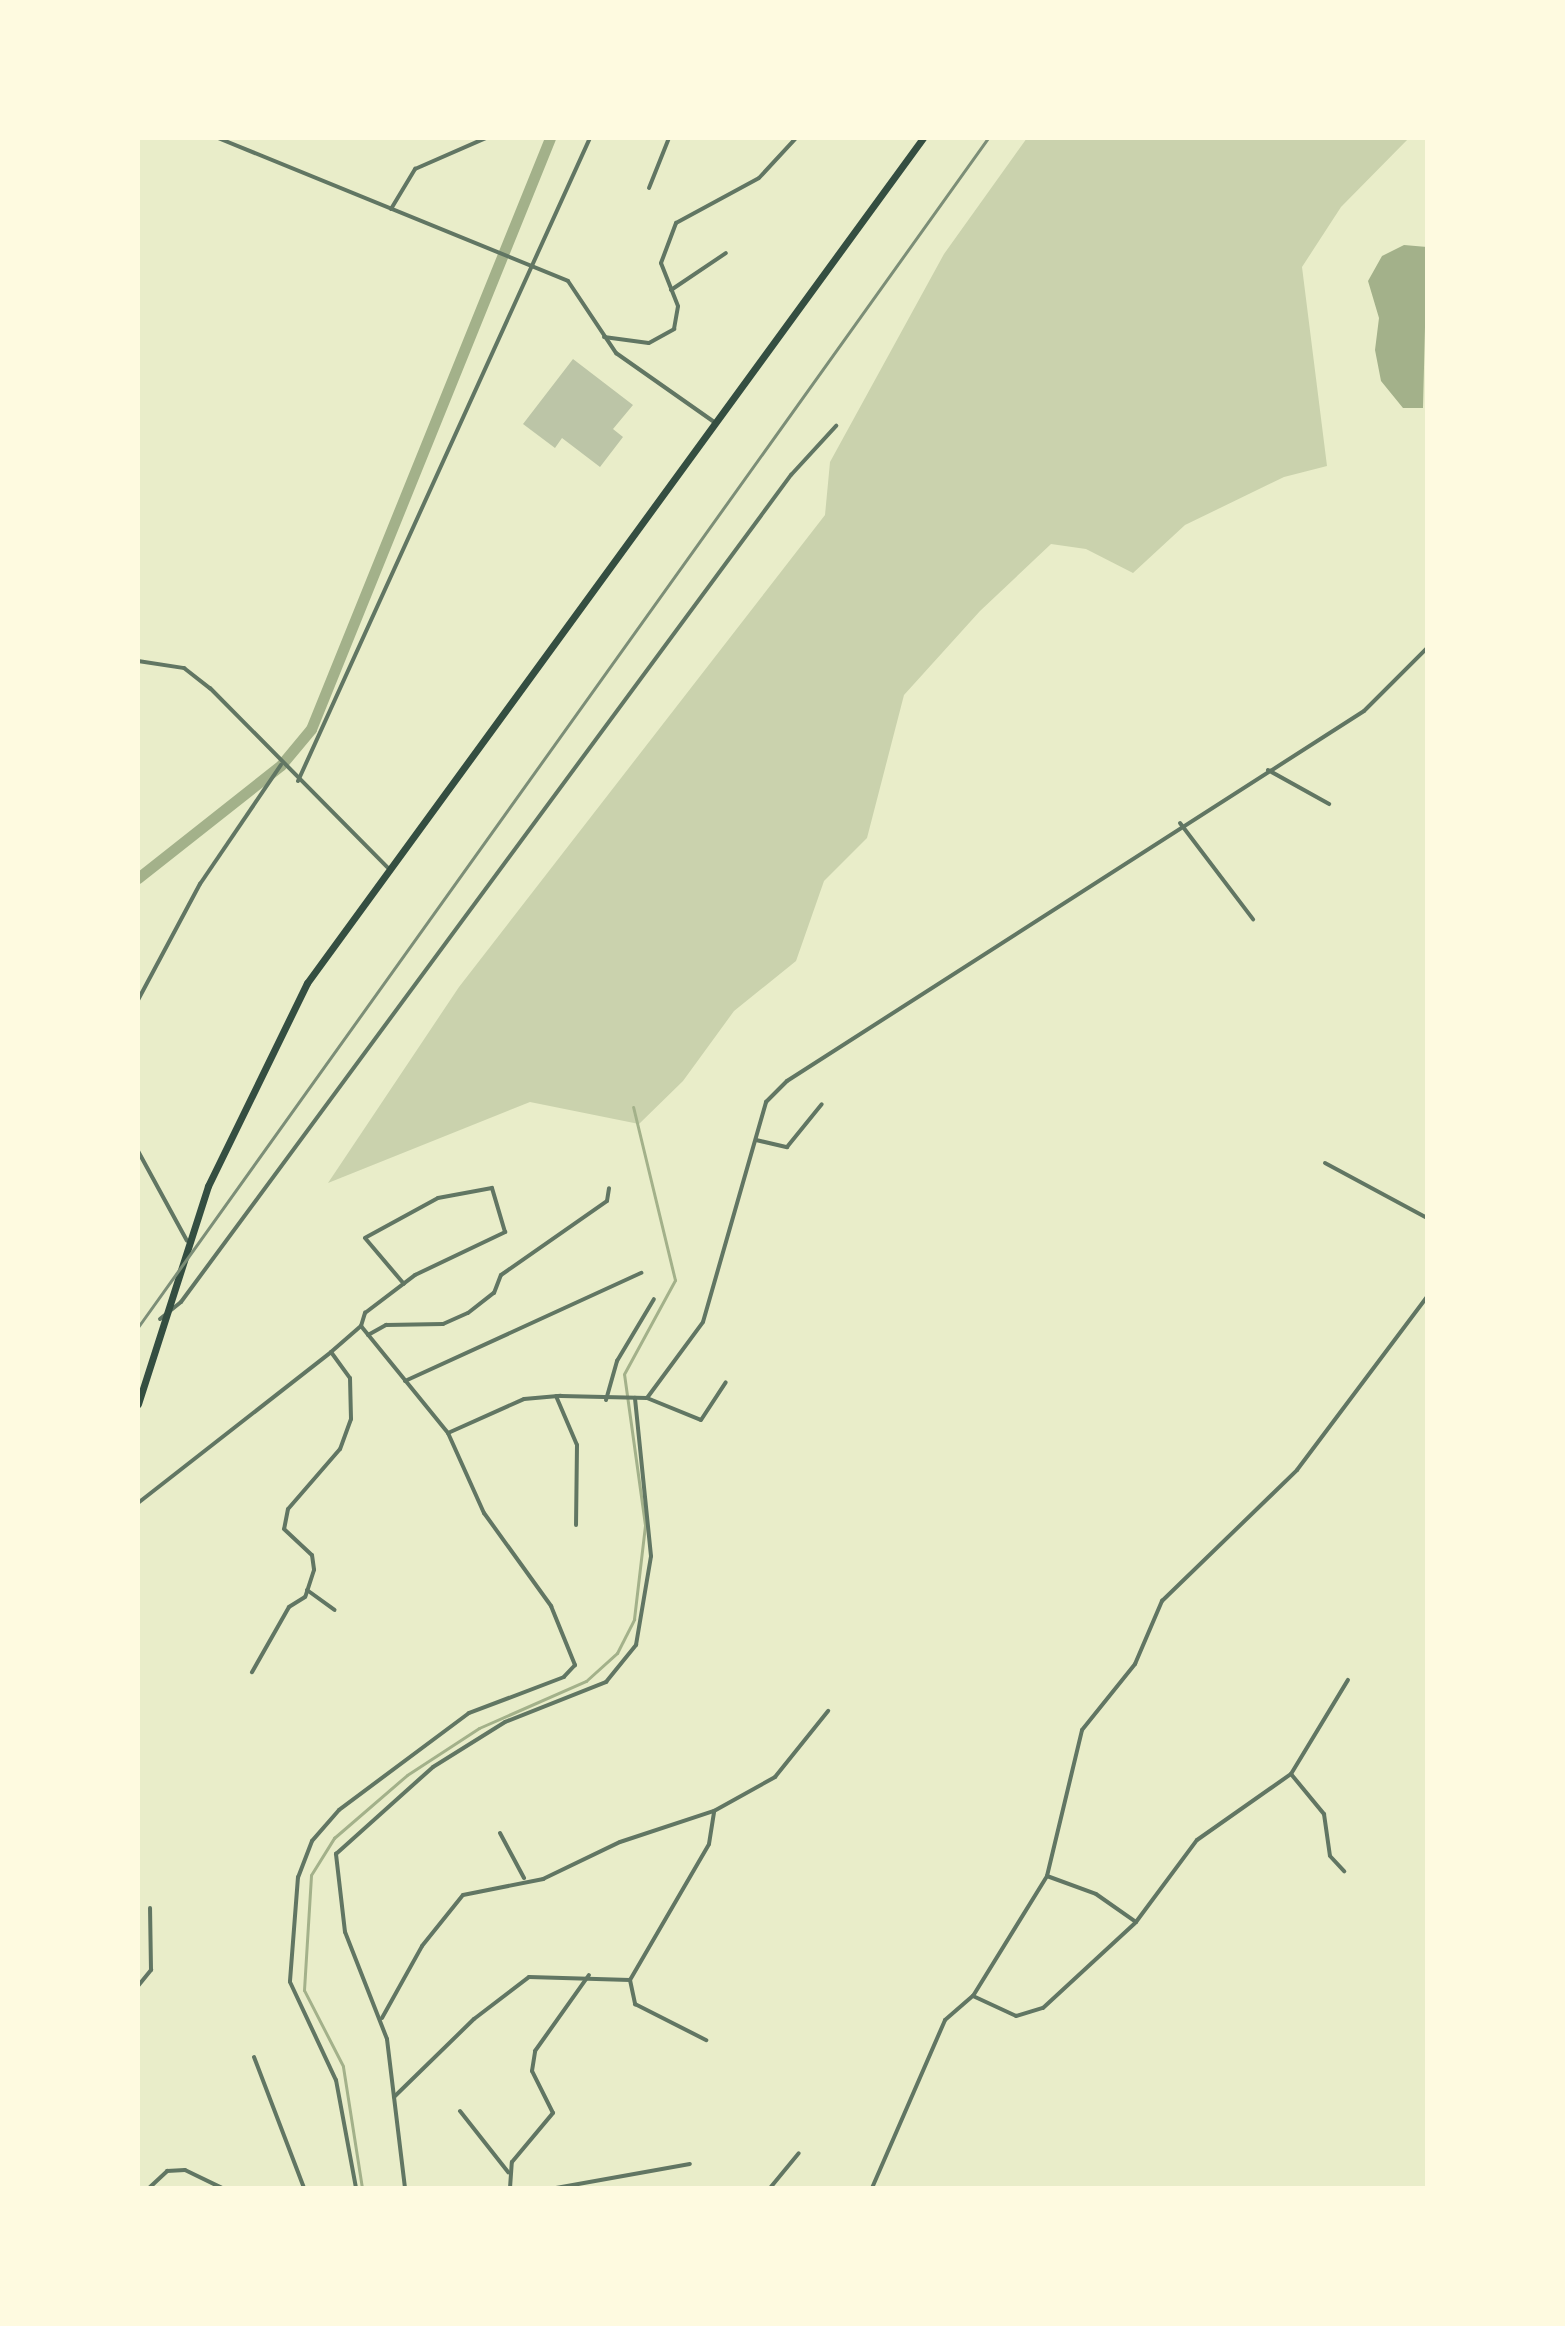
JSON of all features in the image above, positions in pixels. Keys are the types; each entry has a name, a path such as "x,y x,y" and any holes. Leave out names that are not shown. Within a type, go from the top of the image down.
{"main road":[{"path":"138,1404 160,1319 187,1241 307,983 387,867 923,138"}],"street":[{"path":"218,138 568,281 603,336 714,422"},
{"path":"391,210 415,169 486,138"},
{"path":"298,781 590,138"},
{"path":"649,188 669,138"},
{"path":"603,336 637,344 668,334 678,314 661,263 676,223 759,178 796,138"},
{"path":"671,290 726,253"},
{"path":"160,1319 181,1302 791,475 836,426"},
{"path":"647,1398 703,1322 766,1102 787,1081 1180,823 1364,711 1427,648"},
{"path":"138,661 184,668 387,867"},
{"path":"138,1000 200,884 281,765"},
{"path":"1268,770 1329,804"},
{"path":"1180,823 1253,919"},
{"path":"756,1140 787,1147 822,1104"},
{"path":"138,1151 187,1241"},
{"path":"1325,1163 1427,1218"},
{"path":"138,1503 331,1352 361,1326 365,1313 404,1284 505,1232 492,1188 438,1198 365,1238 404,1284"},
{"path":"368,1335 386,1325 443,1324 468,1313 494,1293 501,1275 607,1201 609,1188"},
{"path":"405,1381 641,1273"},
{"path":"872,2188 945,2020 973,1996 1047,1876 1082,1730 1135,1664 1162,1601 1297,1470 1427,1297"},
{"path":"606,1400 617,1361 654,1299"},
{"path":"356,2188 336,2080 290,1982 298,1877 312,1841 339,1810 469,1713 564,1677 575,1665 551,1606 484,1513 448,1433 361,1326"},
{"path":"252,1672 289,1607 307,1590 312,1555 284,1529 288,1509 340,1449 351,1419 350,1378 331,1352"},
{"path":"448,1433 524,1399 556,1396 606,1400 647,1398 701,1420 726,1382"},
{"path":"556,1396 577,1445 576,1525"},
{"path":"405,2188 382,2018 345,1932 336,1854 433,1767 505,1722 606,1682 636,1645 651,1556 633,1398"},
{"path":"307,1590 335,1610"},
{"path":"973,1996 1016,2016 1043,2008 1136,1922 1197,1840 1291,1774 1348,1680"},
{"path":"382,2018 422,1946 463,1895 524,1878 543,1879 620,1842 714,1811 775,1777 828,1711"},
{"path":"1291,1774 1324,1814 1330,1856 1344,1871"},
{"path":"706,2040 635,2004 630,1980 709,1844 714,1811"},
{"path":"500,1833 524,1878"},
{"path":"1047,1876 1096,1894 1136,1922"},
{"path":"138,1986 151,1970 150,1908"},
{"path":"394,2097 474,2019 529,1977 589,1975 630,1980"},
{"path":"508,2172 553,2113 532,2071 535,2051 589,1975"},
{"path":"254,2057 304,2188"},
{"path":"460,2111 508,2172 510,2188"},
{"path":"770,2188 799,2153"},
{"path":"556,2188 690,2164"},
{"path":"149,2188 167,2171 185,2170 222,2188"}],"shaded area":[{"path":"1027,138 1409,138 1341,207 1302,267 1327,466 1284,477 1185,525 1133,573 1086,549 1051,544 980,611 904,695 867,838 824,881 796,961 734,1011 683,1081 639,1124 530,1102 328,1183 459,987 825,515 830,462 944,254"},
{"path":"1404,245 1427,247 1423,408 1403,408 1381,381 1375,350 1379,318 1368,281 1382,256"}],"building":[{"path":"573,359 633,405 613,429 623,437 600,467 562,438 555,448 523,424"}],"waterway":[{"path":"138,878 281,765 311,729 550,138"},
{"path":"362,2188 343,2066 304,1990 311,1875 334,1838 407,1775 479,1728 586,1681 617,1653 634,1619 645,1525 624,1374 675,1280 633,1107"}],"railway":[{"path":"138,1327 988,138"}]}
